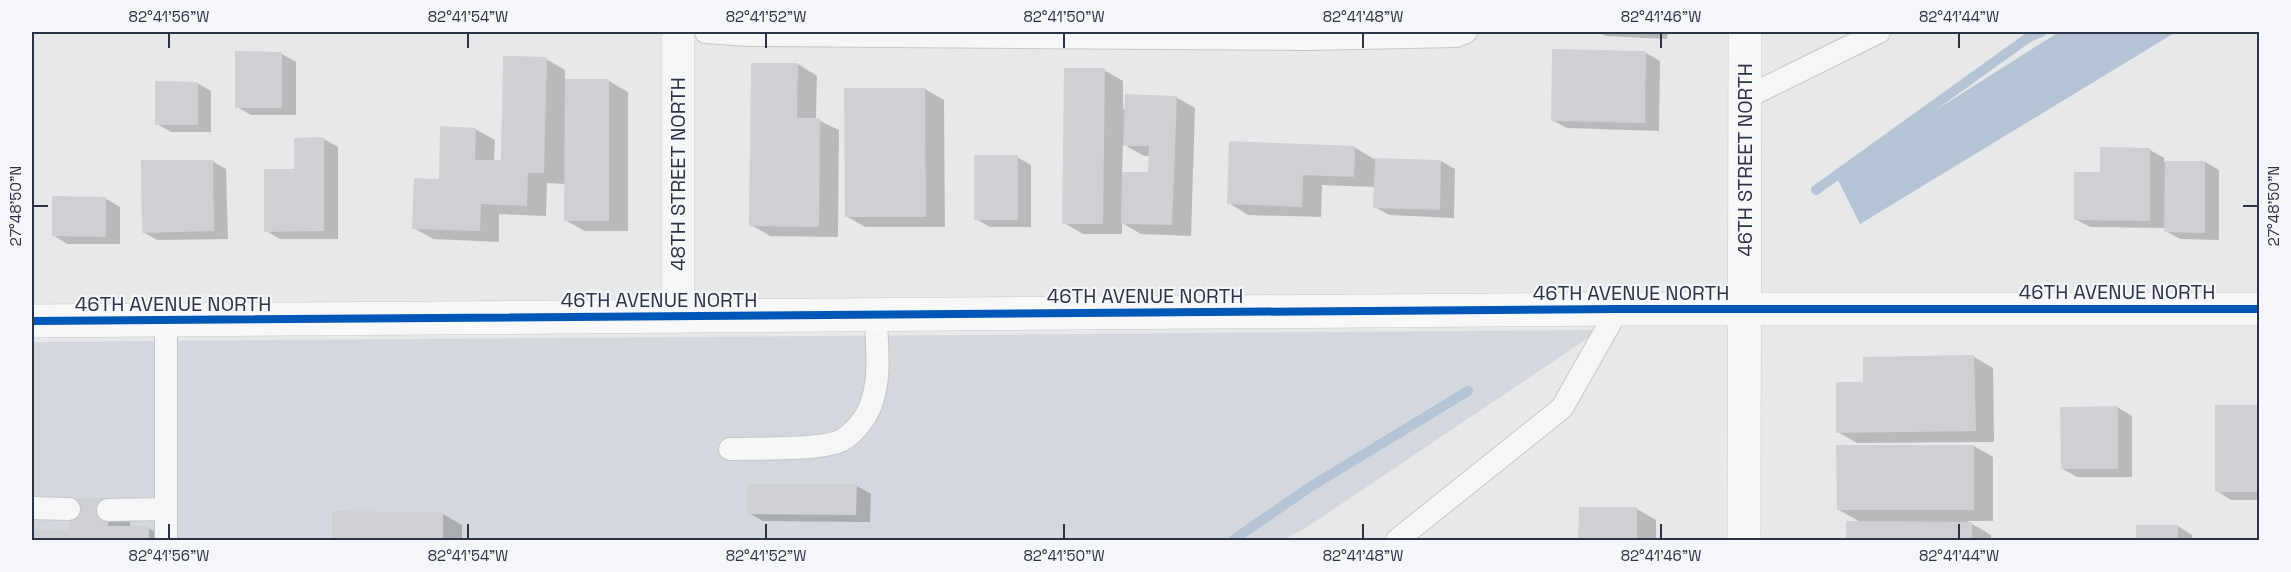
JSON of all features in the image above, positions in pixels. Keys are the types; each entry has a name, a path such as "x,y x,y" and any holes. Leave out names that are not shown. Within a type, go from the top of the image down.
{"street":[{"name":"48TH STREET NORTH","path":"678,32 678,316"},
{"name":"46TH STREET NORTH","path":"1744,540 1745,32"},
{"name":"46TH AVENUE NORTH","path":"32,321 1618,309 2259,309"}],"lane":[{"path":"706,32 1298,39 1456,36 1466,32"},
{"path":"1745,98 1879,32"},
{"path":"1397,540 1562,408 1618,309"},
{"path":"730,449 824,445 843,440 865,419 874,397 877,366 876,315"},
{"path":"166,320 166,540"},
{"path":"32,508 69,509"},
{"path":"108,510 166,509"}],"shaded area":[{"path":"1600,330 1304,529 1283,540 32,540 32,342"}],"water":[{"path":"2059,32 2176,32 1860,224 1835,174"}],"building":[{"path":"1552,49 1646,51 1645,123 1551,121"},
{"path":"235,51 282,52 282,108 235,108"},
{"path":"503,56 547,57 544,173 528,173 527,206 481,204 480,231 412,229 414,178 439,179 440,126 476,128 475,160 501,160"},
{"path":"751,63 798,63 797,118 820,118 819,227 749,226"},
{"path":"1064,68 1105,68 1103,224 1062,224"},
{"path":"565,79 609,79 609,221 564,221"},
{"path":"155,81 198,82 198,125 155,125"},
{"path":"844,88 925,88 926,217 845,217"},
{"path":"1125,94 1177,96 1172,225 1121,224 1122,172 1148,172 1149,146 1123,146"},
{"path":"324,137 324,231 264,232 264,169 294,169 294,138"},
{"path":"1229,141 1355,146 1354,177 1303,175 1302,207 1227,204"},
{"path":"2100,147 2150,148 2150,221 2074,220 2074,172 2100,172"},
{"path":"974,155 1018,155 1018,220 974,220"},
{"path":"1375,158 1441,160 1440,210 1373,208"},
{"path":"141,160 213,160 214,231 142,233"},
{"path":"2165,161 2205,161 2205,233 2164,232"},
{"path":"52,196 106,197 106,237 52,236"},
{"path":"1974,355 1976,431 1836,433 1836,382 1863,382 1863,357"},
{"path":"2215,405 2257,405 2257,492 2215,492"},
{"path":"2118,406 2118,469 2061,469 2060,407"},
{"path":"1836,445 1974,445 1974,510 1837,510"},
{"path":"747,484 857,484 856,515 747,514"},
{"path":"70,498 108,498 108,526 149,526 149,540 32,540 32,529 69,530"},
{"path":"1579,507 1637,507 1637,540 1578,540"},
{"path":"332,511 443,512 443,540 332,540"},
{"path":"1846,521 1972,522 1972,540 1846,540"},
{"path":"2136,525 2178,525 2178,540 2136,540"}],"waterway":[{"path":"1816,190 2029,37 2041,32"},
{"path":"1233,540 1310,487 1468,391"}],"cycle path":[{"path":"32,321 1618,309 2260,309"}]}
